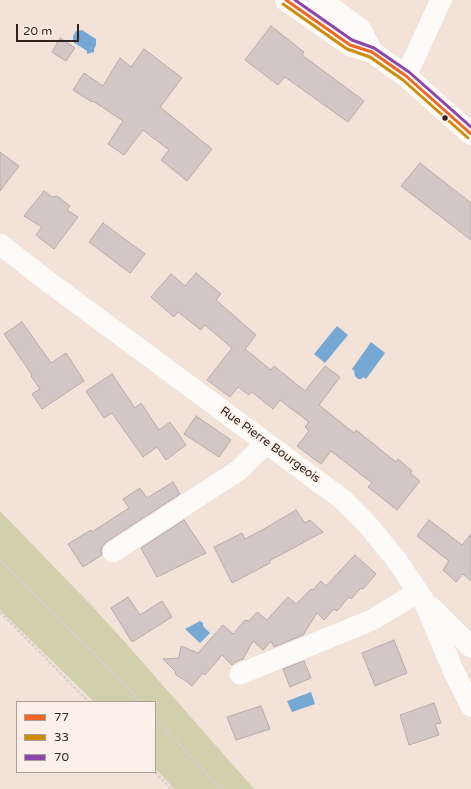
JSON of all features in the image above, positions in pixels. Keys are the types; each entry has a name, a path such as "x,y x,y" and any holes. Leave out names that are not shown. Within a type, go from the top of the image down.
{"main road":[{"path":"286,0 323,8 350,45 372,52 406,76 471,134"}],"street":[{"path":"303,0 323,8"},
{"path":"406,76 441,0"},
{"name":"Rue Pierre Bourgeois","path":"0,244 48,282 342,499 367,524 390,552 420,595 453,670 471,706"},
{"path":"113,552 239,470 266,443"},
{"path":"240,674 372,620 420,595 471,647"}],"path":[{"path":"0,560 103,662 139,701"},
{"path":"0,612 88,701"},
{"path":"156,719 221,789"},
{"path":"156,773 172,789"}],"green space":[{"path":"0,511 93,607 254,789 174,789 156,769 156,701 93,701 0,610"}],"water":[{"path":"82,30 96,39 94,52 87,54 87,51 73,42 73,36 76,31"},
{"path":"337,326 348,335 325,363 314,354"},
{"path":"371,342 385,353 366,379 363,377 358,379 352,369"},
{"path":"200,621 210,633 200,643 185,629"},
{"path":"311,692 315,704 292,712 287,701"}],"building":[{"path":"271,26 304,52 302,55 364,101 348,122 285,77 278,85 245,60"},
{"path":"60,38 75,48 66,61 52,52"},
{"path":"144,49 182,78 160,107 212,149 187,181 161,160 169,150 143,130 124,155 108,144 123,121 73,90 84,73 103,86 120,58 131,67"},
{"path":"0,152 19,166 0,191"},
{"path":"420,163 471,203 471,240 401,186"},
{"path":"44,191 52,197 57,196 70,206 67,210 78,217 54,249 36,235 42,227 24,216"},
{"path":"103,223 145,254 130,273 89,242"},
{"path":"196,273 221,294 216,300 256,335 245,349 271,370 274,366 305,391 325,366 340,377 319,405 354,433 356,430 396,462 398,459 412,471 410,473 420,481 397,510 368,487 372,483 331,451 321,464 297,446 309,431 305,427 309,422 280,400 273,409 252,392 249,395 238,387 230,397 207,380 232,348 205,325 201,330 178,312 174,317 151,297 171,274 185,286"},
{"path":"22,322 51,363 66,353 84,381 42,409 32,394 40,389 4,334"},
{"path":"112,374 135,408 141,403 159,430 170,422 186,445 166,460 157,447 143,457 112,413 104,418 86,391"},
{"path":"196,416 231,440 219,457 184,434"},
{"path":"173,482 180,494 106,542 102,547 102,555 83,567 68,544 91,530 92,532 129,508 123,499 140,488 147,498"},
{"path":"296,510 305,523 310,520 323,532 232,583 214,547 242,533 245,539"},
{"path":"184,520 206,553 157,577 141,548"},
{"path":"429,520 462,545 471,534 471,581 463,574 456,582 443,570 449,561 417,536"},
{"path":"355,555 376,574 363,589 361,588 351,599 349,597 337,611 334,609 324,620 317,613 303,635 274,647 271,641 263,650 253,641 243,659 232,665 222,655 205,675 203,673 192,686 176,675 175,671 163,659 179,658 181,646 198,653 223,625 233,634 245,620 249,621 257,612 267,620 288,597 296,604 311,589 313,590 321,581 326,586"},
{"path":"128,597 140,615 162,601 172,617 132,642 111,608"},
{"path":"394,640 407,673 375,686 362,653"},
{"path":"304,661 311,678 290,687 283,669"},
{"path":"434,703 441,723 435,724 439,735 409,745 400,715"},
{"path":"261,706 270,729 236,740 227,717"}],"transit line":[{"name":"77","path":"286,0 350,45 372,52 406,76 471,134"},
{"name":"70","path":"295,0 352,40 374,48 409,72 471,127"},
{"name":"33","path":"283,4 347,49 370,57 403,80 468,138"}]}
